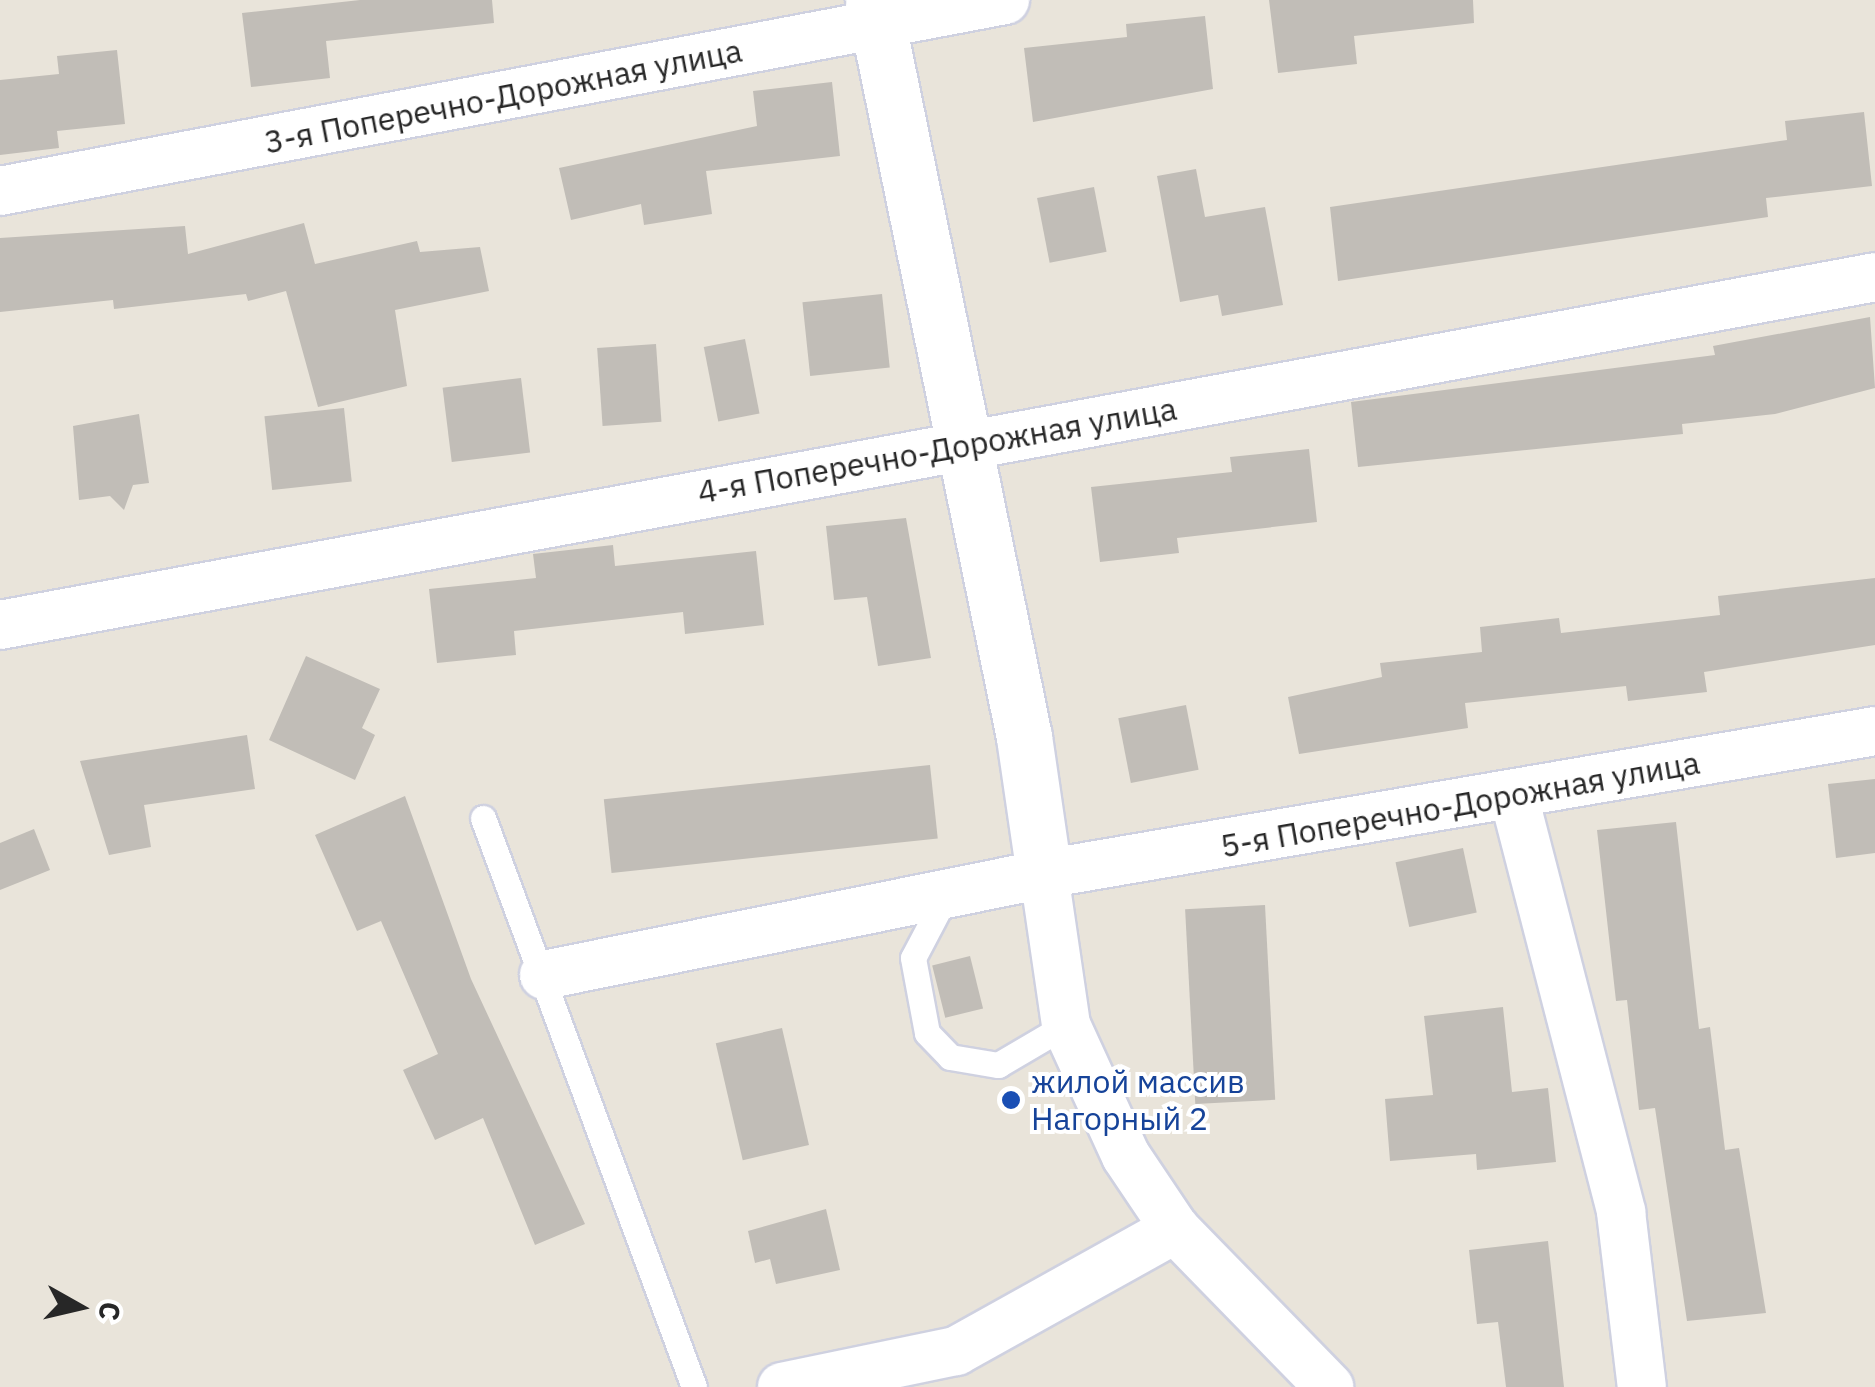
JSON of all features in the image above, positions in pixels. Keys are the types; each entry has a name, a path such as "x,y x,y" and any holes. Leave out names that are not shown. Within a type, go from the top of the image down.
{"street":[{"name":"3-я Поперечно-Дорожная улица","path":"0,191 875,13 1005,0"},
{"path":"875,13 967,446 1044,874 1066,1025 1126,1156 1176,1229 1329,1387"},
{"name":"4-я Поперечно-Дорожная улица","path":"0,625 1875,277"},
{"name":"5-я Поперечно-Дорожная улица","path":"1044,874 1514,797 1875,731"},
{"path":"1514,797 1621,1212 1642,1387"},
{"path":"544,975 943,901 1044,874"},
{"path":"782,1387 956,1351 1176,1229"}],"lane":[{"path":"483,818 694,1387"},
{"path":"943,901 912,958 927,1033 950,1056 998,1065 1066,1025"}],"building":[{"path":"360,0 492,0 494,23 326,41 330,78 251,87 242,13"},
{"path":"1269,0 1473,0 1474,23 1354,36 1357,64 1278,73"},
{"path":"1205,16 1213,89 1033,122 1024,48 1127,37 1126,24"},
{"path":"117,50 125,124 57,131 59,148 0,155 0,80 59,74 57,56"},
{"path":"832,82 840,156 706,171 712,214 644,225 641,204 571,220 559,168 757,126 753,91"},
{"path":"1864,112 1872,186 1766,198 1768,217 1338,281 1330,207 1787,140 1785,121"},
{"path":"1196,169 1205,217 1265,207 1283,305 1222,316 1218,295 1180,302 1157,176"},
{"path":"1094,187 1107,252 1050,263 1037,198"},
{"path":"304,223 315,264 417,241 420,252 480,247 489,291 395,310 407,386 318,407 286,291 248,301 246,294 114,309 113,300 0,312 0,238 185,226 188,254"},
{"path":"882,294 890,368 810,376 802,302"},
{"path":"1870,317 1875,388 1775,414 1682,424 1683,434 1358,467 1351,402 1715,355 1713,346"},
{"path":"745,339 760,414 718,422 704,347"},
{"path":"656,344 661,422 603,426 597,348"},
{"path":"521,378 530,452 452,462 443,388"},
{"path":"344,408 352,482 272,490 264,416"},
{"path":"139,414 149,483 133,485 124,510 110,496 79,500 73,426"},
{"path":"1309,449 1317,522 1177,538 1179,553 1100,562 1091,487 1232,472 1230,457"},
{"path":"906,518 931,658 878,666 867,597 834,600 826,526"},
{"path":"613,545 615,566 756,551 764,625 685,634 683,612 514,631 516,655 437,663 429,589 536,578 533,554"},
{"path":"1875,578 1875,645 1704,672 1707,692 1628,701 1626,686 1465,703 1468,728 1299,754 1288,697 1382,677 1380,663 1482,652 1480,627 1559,618 1561,633 1720,615 1718,596"},
{"path":"306,656 380,689 362,728 375,735 355,780 269,740"},
{"path":"1186,705 1199,770 1131,783 1118,718"},
{"path":"247,735 255,789 144,805 151,847 109,855 80,761"},
{"path":"930,765 938,839 612,873 604,799"},
{"path":"1875,779 1875,853 1836,858 1828,784"},
{"path":"405,796 471,979 585,1224 535,1245 483,1118 435,1140 403,1070 438,1054 381,921 357,931 315,835"},
{"path":"1676,822 1699,1029 1710,1027 1725,1150 1739,1148 1766,1313 1687,1321 1655,1108 1639,1110 1627,1000 1616,1001 1597,830"},
{"path":"34,829 50,870 0,890 0,843"},
{"path":"1463,848 1477,913 1409,927 1396,862"},
{"path":"1265,905 1275,1100 1195,1104 1185,909"},
{"path":"970,956 983,1008 945,1018 932,965"},
{"path":"1503,1007 1512,1092 1548,1088 1556,1162 1477,1170 1476,1154 1390,1161 1385,1099 1433,1095 1424,1016"},
{"path":"782,1028 809,1145 743,1160 716,1043"},
{"path":"826,1209 840,1270 776,1284 770,1259 755,1263 748,1231"},
{"path":"1548,1241 1564,1387 1506,1387 1498,1322 1477,1324 1469,1250"}],"place":[{"name":"жилой массив Нагорный 2","path":"1011,1100"}]}
